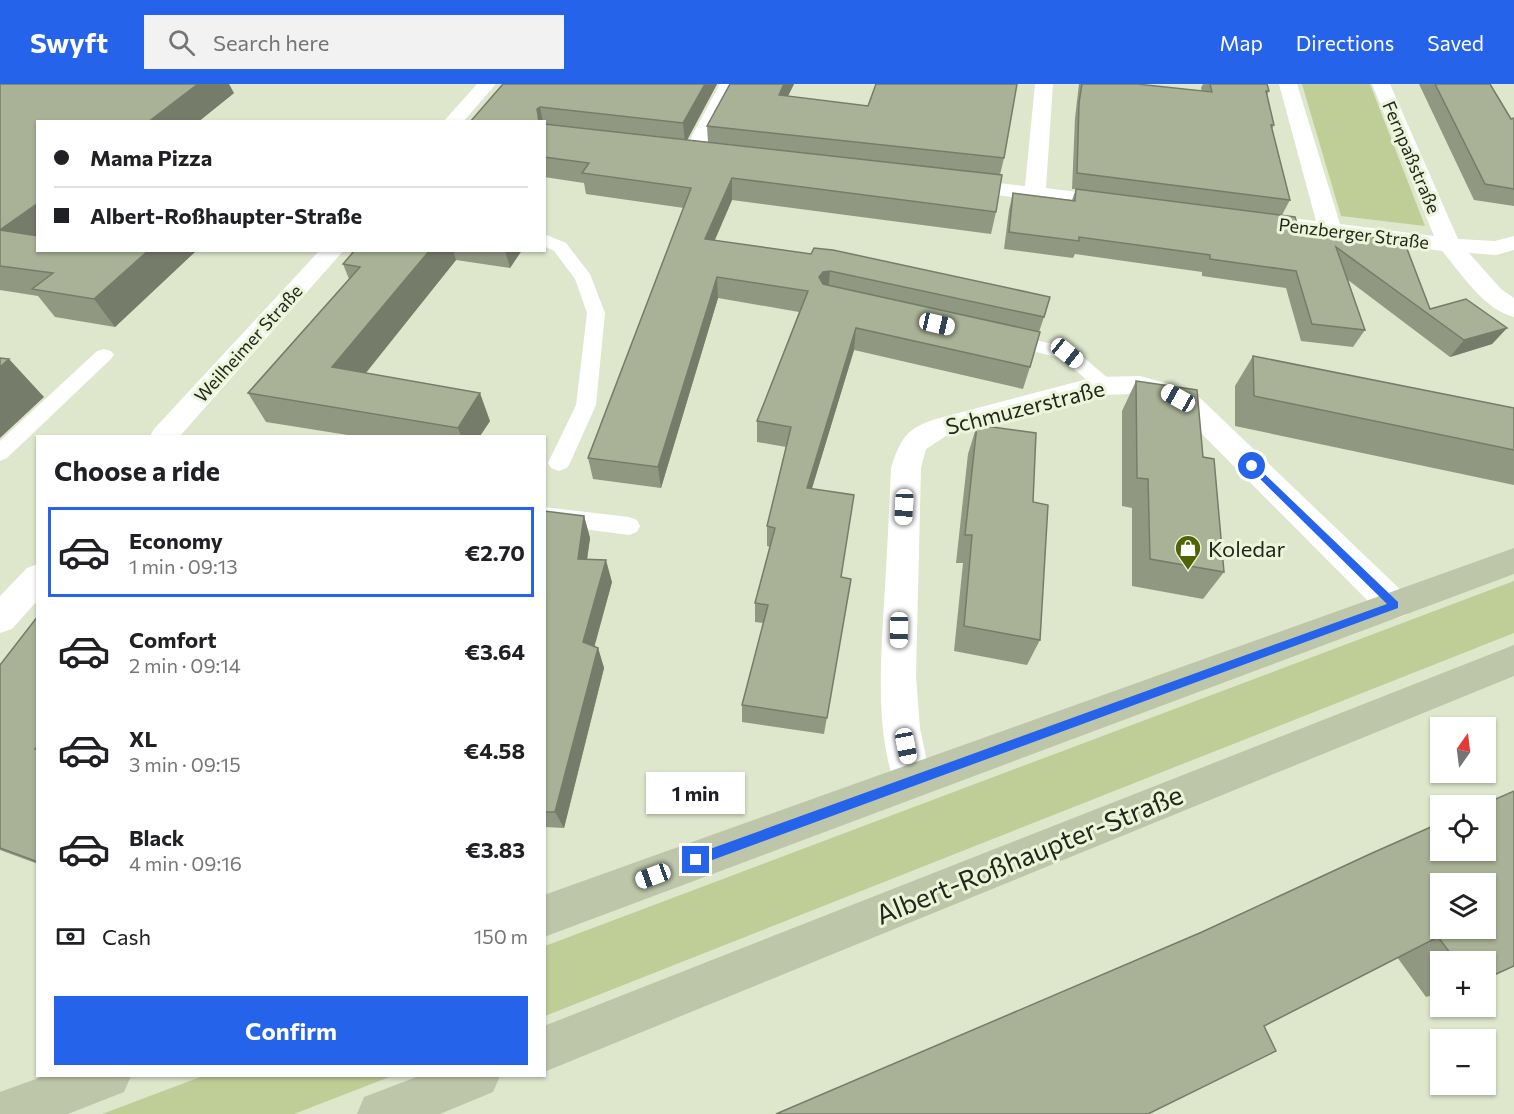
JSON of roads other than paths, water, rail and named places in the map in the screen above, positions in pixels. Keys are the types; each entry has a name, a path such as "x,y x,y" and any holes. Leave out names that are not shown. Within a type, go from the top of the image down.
{"main road":[{"path":"546,915 1514,561"},
{"name":"Albert-Roßhaupter-Straße","path":"546,1047 1514,660"},
{"path":"3,1114 105,1077"},
{"path":"381,1114 474,1077"}],"street":[{"path":"454,120 487,84"},
{"path":"692,154 729,84"},
{"path":"1035,193 1044,84"},
{"path":"1288,84 1330,230"},
{"name":"Fernpaßstraße","path":"1381,84 1449,244 1492,294 1514,309"},
{"path":"669,151 716,156"},
{"path":"940,182 1141,206"},
{"name":"Penzberger Straße","path":"1235,218 1449,244 1496,248 1514,243"},
{"name":"Weilheimer Straße","path":"165,435 331,252"},
{"name":"Schmuzerstraße","path":"912,781 902,728 898,676 906,468 913,444 936,429 1095,386 1140,385 1167,392 1189,404 1394,605"},
{"path":"0,619 36,579"}],"lane":[{"path":"546,240 560,248 584,278 596,313 586,405 559,463"},
{"path":"987,336 1067,353 1107,386"},
{"path":"0,453 104,355"},
{"path":"546,515 629,526"}],"place":[{"name":"Koledar","path":"1188,571"}]}
